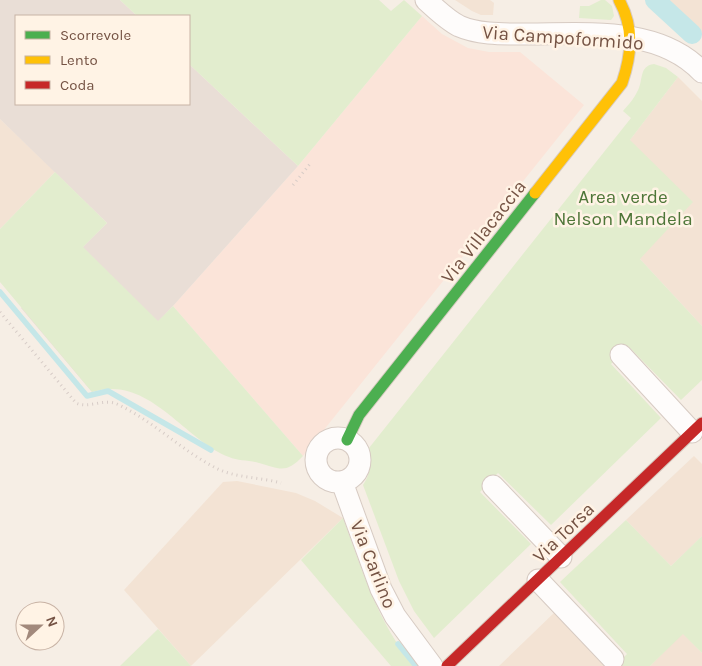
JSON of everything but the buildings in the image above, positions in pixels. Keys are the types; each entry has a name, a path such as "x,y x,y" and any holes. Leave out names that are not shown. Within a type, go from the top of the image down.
{"street":[{"name":"Via Campoformido","path":"426,0 458,26 474,31 502,34 631,38 672,48 698,60"},
{"name":"Via Villacaccia","path":"347,440 359,415 616,91 626,73 631,38 629,18 619,0"},
{"path":"621,355 697,428"},
{"name":"Via Torsa","path":"447,666 697,428"},
{"path":"340,438 347,440 358,450 360,463 354,476 342,482 335,483 324,477 319,472 316,460 320,447 326,442 340,438"},
{"name":"Via Carlino","path":"342,482 381,589 395,616 432,666"},
{"path":"493,486 561,557"},
{"path":"538,580 613,659"}],"path":[{"path":"293,185 310,164"},
{"path":"0,312 76,403 85,406 113,403 164,432 215,468 281,483"}],"shaded area":[{"path":"0,0 120,0 136,15 15,15 15,105 190,105 190,65 298,166 173,306 92,392 21,308 107,223 0,119"},
{"path":"455,0 490,0 494,3 493,15 481,15"},
{"path":"665,0 702,0 702,33"},
{"path":"422,16 442,34 468,48 489,52 520,52 584,105 303,456 173,306 298,166"},
{"path":"678,77 702,101 702,326 640,259 630,140"},
{"path":"0,119 55,172 0,229"},
{"path":"694,456 702,464 702,536 671,566 626,520"},
{"path":"237,481 296,493 315,501 343,518 191,666 124,590 223,482"},
{"path":"557,610 609,666 499,666"},
{"path":"683,633 702,653 702,666 650,666"}],"green space":[{"path":"120,0 379,0 391,11 404,0 422,16 298,166 190,65 190,15 136,15"},
{"path":"605,0 612,6 614,16 611,20 579,18 580,6 589,6"},
{"name":"Area verde Nelson Mandela","path":"654,64 666,68 678,77 630,140 693,202 640,259 702,326 702,380 681,400 628,346 611,364 661,418 551,525 498,473 480,492 531,544 434,638 414,611 399,581 363,485 370,467 369,448 631,118 623,111 636,95 643,71 649,65"},
{"path":"55,172 107,223 83,247 158,321 173,306 303,456 297,462 287,468 278,468 229,457 196,437 165,411 148,400 131,392 112,389 92,392 0,282 0,229"},
{"path":"343,518 364,576 381,614 401,650 414,666 391,666 301,560"},
{"path":"626,520 671,566 702,536 702,653 683,634 650,666 615,666 627,654 560,582"},
{"path":"158,629 191,666 120,666"}],"waterway":[{"path":"655,0 692,34"},
{"path":"0,292 87,396 108,391 211,450"},
{"path":"398,644 416,666"}],"traffic: fast":[{"path":"347,440 359,415 535,193"}],"traffic: slow":[{"path":"535,193 622,83 628,62 630,41 627,20 619,0"}],"traffic: jam":[{"path":"447,666 702,423"}]}
